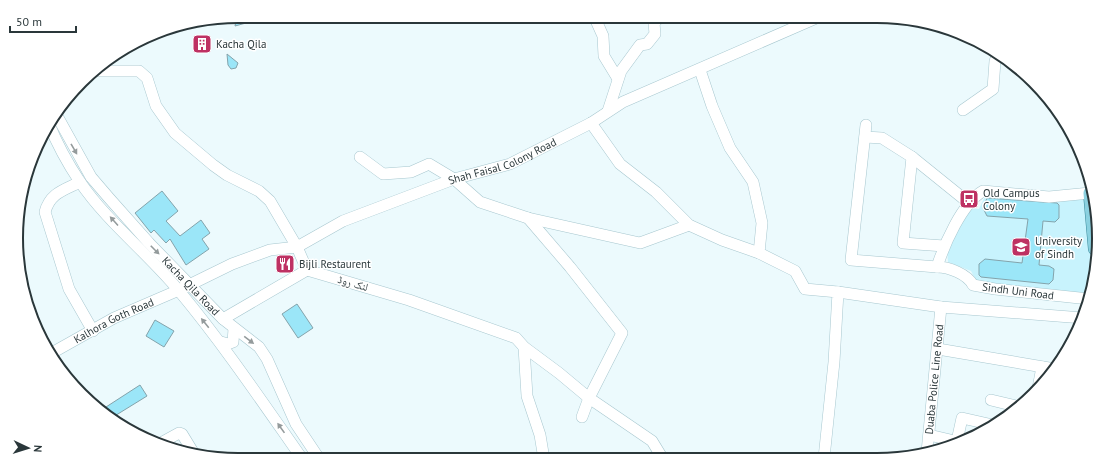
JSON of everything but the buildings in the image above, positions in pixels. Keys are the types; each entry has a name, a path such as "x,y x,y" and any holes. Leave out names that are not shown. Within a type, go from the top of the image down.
{"street":[{"path":"597,23 603,36 604,56 618,79"},
{"path":"608,111 621,71 640,45 647,44 655,34 654,23"},
{"name":"Shah Faisal Colony Road","path":"179,290 232,264 270,250 297,247 343,221 454,179 510,164 591,123 623,102 700,70 805,23"},
{"path":"963,110 993,89 996,59"},
{"path":"700,70 712,106 730,148 753,182 762,223 760,253"},
{"path":"102,71 139,71 147,78 156,106 175,133 213,165 227,175 259,191 270,201 297,247 307,270 223,319"},
{"name":"Kacha Qila Road","path":"59,119 91,177 149,243 223,319 234,330 259,347 267,359 296,424 315,453"},
{"path":"591,123 620,164 656,192 689,225 722,240 760,253 795,271 805,289 838,292 941,307 1077,318"},
{"path":"866,125 865,137 882,138 912,156 969,203"},
{"name":"Kacha Qila Road","path":"52,130 66,159 80,182 117,226 179,290 221,342 298,453"},
{"name":"Sindh Uni Road","path":"865,137 851,260 943,267 953,270 970,280 972,285 995,289 1084,299"},
{"path":"912,156 903,243 944,246"},
{"path":"360,157 382,174 411,172 429,164 454,179 480,202 528,218 640,243 689,225"},
{"path":"80,182 54,196 48,201 45,212 69,289 93,331"},
{"path":"937,267 944,246 969,203 974,196 983,191 1049,197 1087,193"},
{"path":"528,218 570,267 622,333 589,398 582,417"},
{"name":"لنک روڈ","path":"307,270 410,300 516,338 524,347 589,398 652,441 659,453"},
{"name":"Kalhora Goth Road","path":"55,351 114,318 179,290"},
{"path":"825,453 834,362 838,292"},
{"name":"Duaba Police Line Road","path":"928,447 941,307"},
{"path":"221,342 228,344 233,342 234,330"},
{"path":"524,347 527,396 540,435 543,453"},
{"path":"938,349 1049,368"},
{"path":"1040,379 1042,367"},
{"path":"991,400 1013,405"},
{"path":"959,437 962,418 984,424"},
{"path":"165,441 179,433 182,434 190,448"},
{"path":"929,435 951,440"}],"shaded area":[{"name":"University of Sindh","path":"986,194 1065,201 1087,196 1092,252 1085,296 978,284 971,271 948,262 947,250 970,208 979,209"}],"place":[{"name":"Kacha Qila","path":"202,44"},
{"name":"Old Campus Colony","path":"969,199"},
{"name":"University of Sindh","path":"1021,247"},
{"name":"Bijli Restaurent","path":"285,264"}]}
